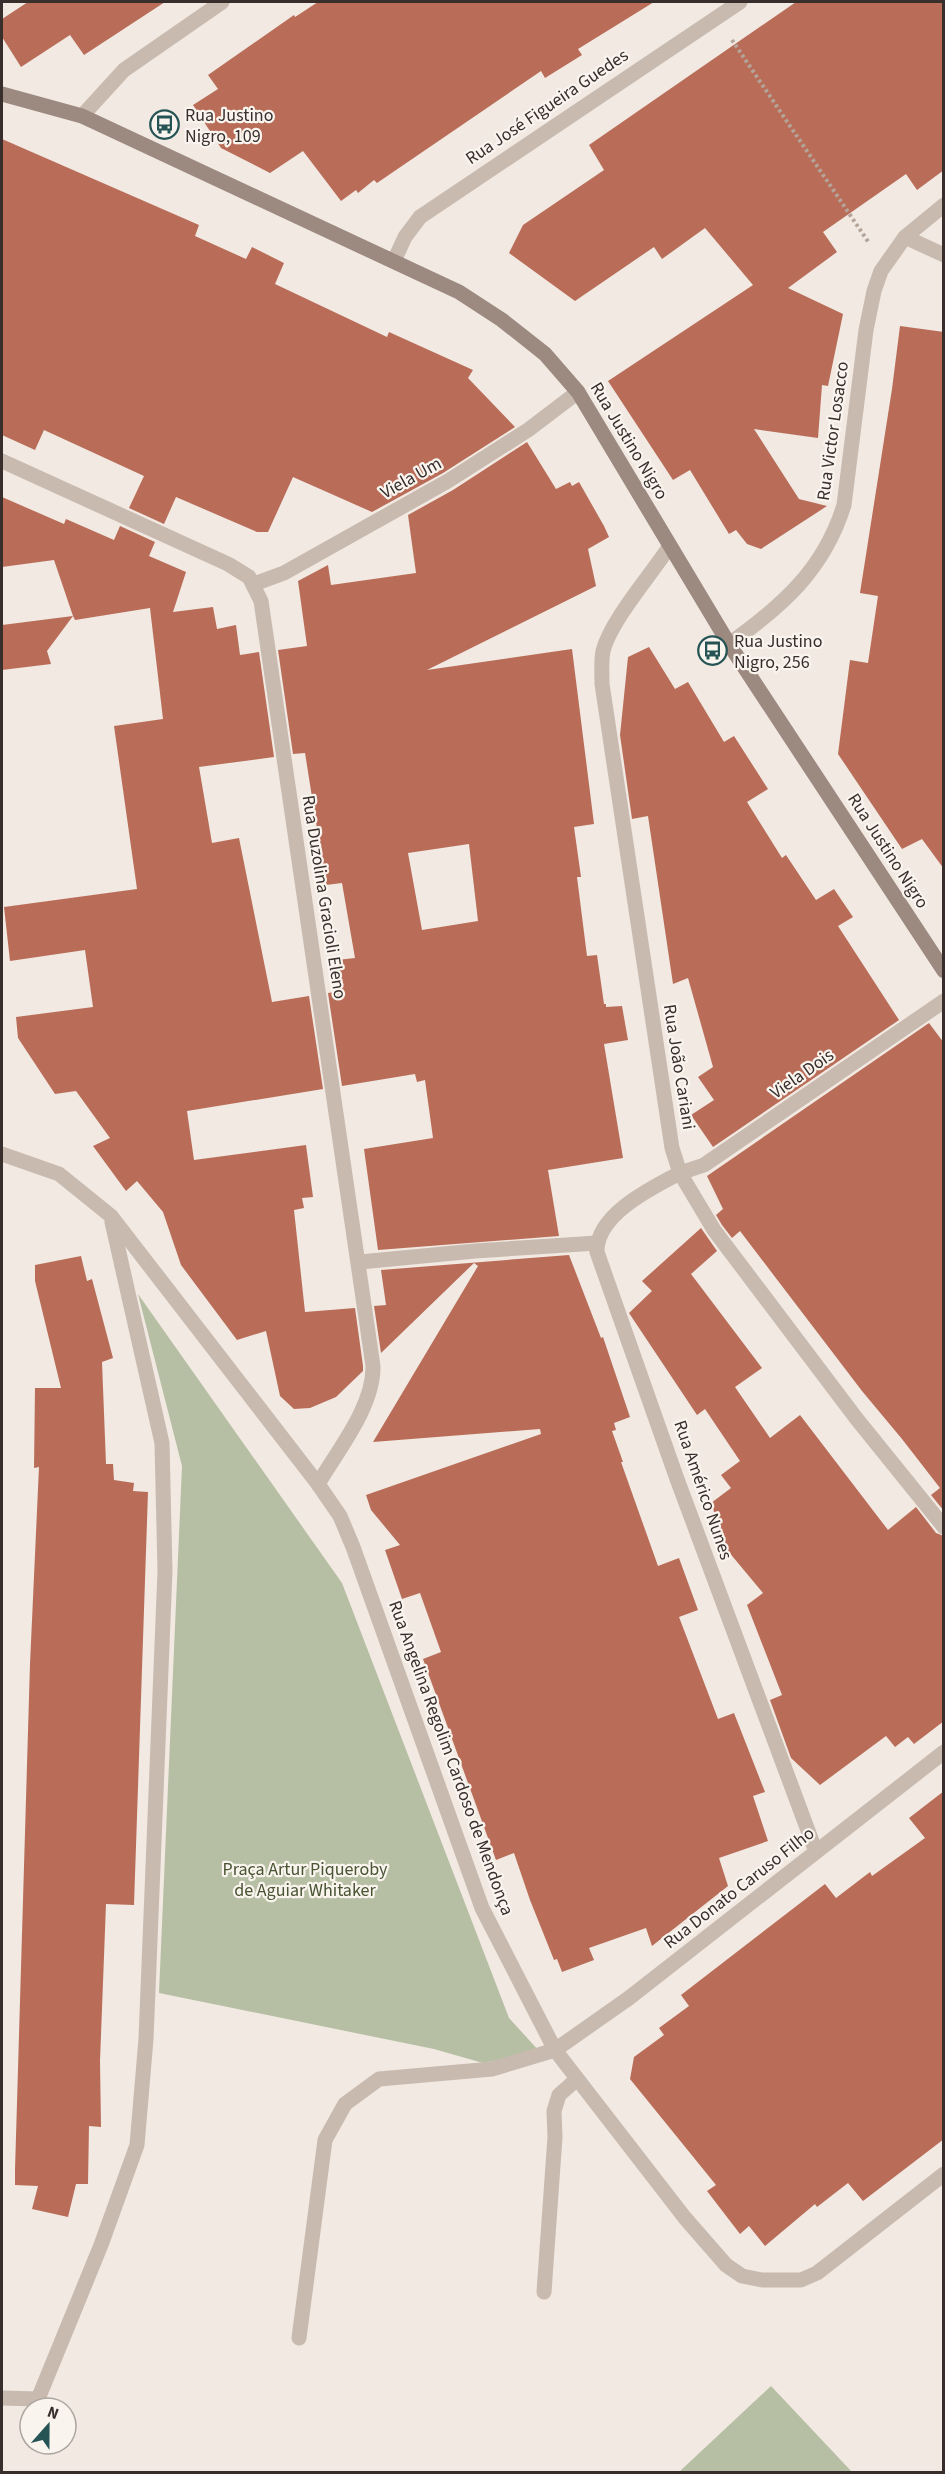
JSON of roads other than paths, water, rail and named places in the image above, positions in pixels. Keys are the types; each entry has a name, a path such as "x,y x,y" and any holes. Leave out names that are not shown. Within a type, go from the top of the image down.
{"street":[{"path":"82,116 124,70 222,2"},
{"name":"Rua José Figueira Guedes","path":"394,261 405,237 420,217 740,2"},
{"name":"Rua Justino Nigro","path":"2,94 82,116 459,292 502,320 545,354 578,392 729,644 944,971"},
{"name":"Rua Victor Losacco","path":"729,644 774,611 803,582 837,527 844,505 866,330 874,291 884,266 905,237 944,205"},
{"path":"905,237 944,255"},
{"name":"Viela Um","path":"254,584 284,573 448,481 528,430 578,392"},
{"path":"2,461 228,564 249,577 254,584"},
{"name":"Rua João Cariani","path":"669,547 621,615 608,639 603,652 602,684 672,1148 680,1173 721,1239 856,1418 944,1527"},
{"name":"Rua Duzolina Gracioli Eleno","path":"254,584 261,601 360,1262 373,1366 373,1383 361,1411 318,1484"},
{"name":"Viela Dois","path":"680,1173 704,1165 944,1001"},
{"name":"Rua Angelina Regolim Cardoso de Mendonça","path":"2,1154 59,1174 111,1216 318,1484 340,1516 482,1908 555,2050 685,2217 726,2265 742,2277 783,2282 801,2280 817,2273 944,2174"},
{"path":"360,1262 597,1243 607,1224 623,1209 649,1189 680,1173"},
{"path":"2,2398 38,2399 101,2245 137,2145 151,1958 165,1571 164,1494 162,1443 111,1216"},
{"name":"Rua Américo Nunes","path":"597,1243 599,1260 677,1479 816,1852"},
{"name":"Rua Donato Caruso Filho","path":"299,2338 325,2140 345,2104 379,2079 492,2069 555,2050 629,1998 944,1752"},
{"path":"544,2292 555,2137 554,2111 559,2095 577,2079"}],"place":[{"name":"Rua Justino Nigro, 109","path":"164,125"},
{"name":"Rua Justino Nigro, 256","path":"713,651"}],"park label":[{"name":"Praça Artur Piqueroby de Aguiar Whitaker","path":"305,1879"}]}
